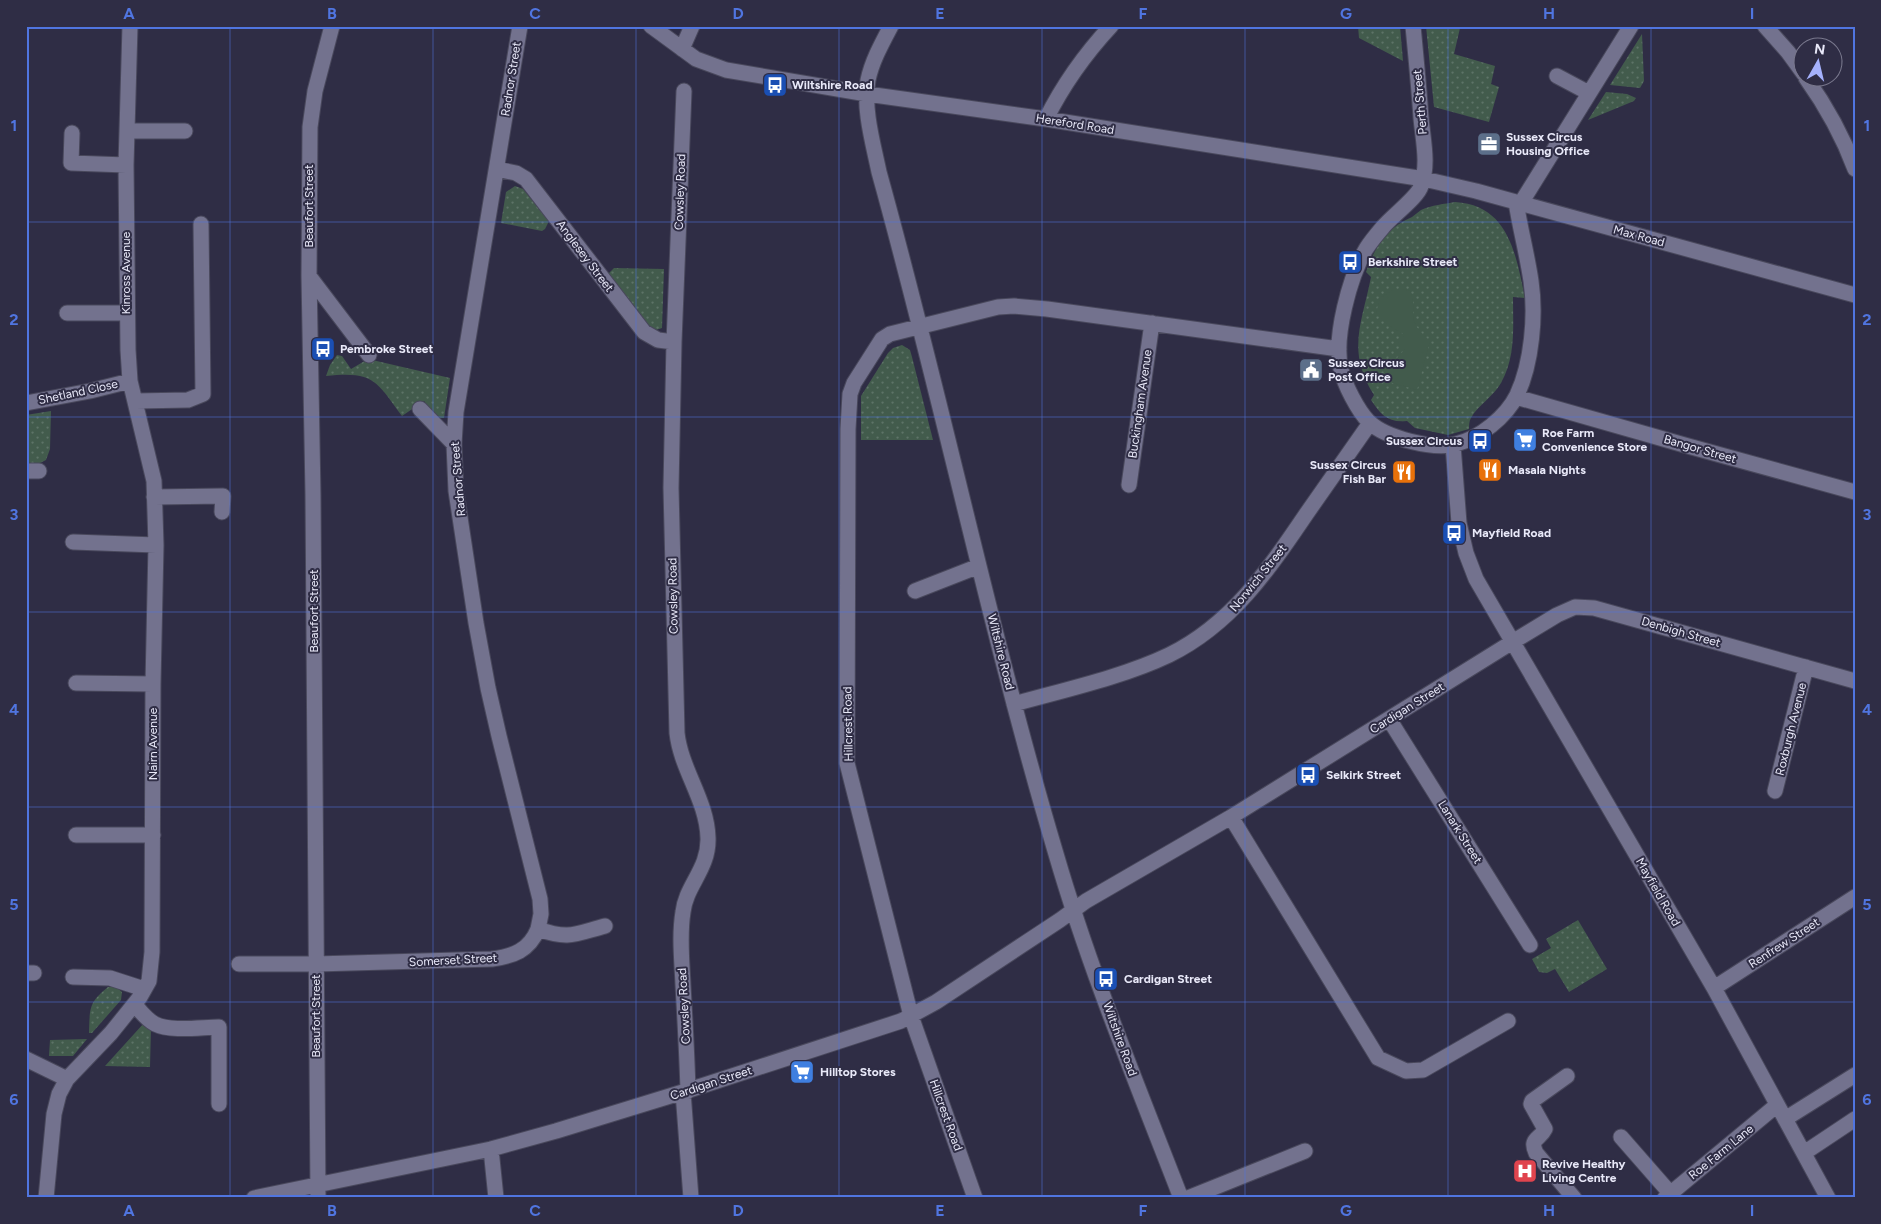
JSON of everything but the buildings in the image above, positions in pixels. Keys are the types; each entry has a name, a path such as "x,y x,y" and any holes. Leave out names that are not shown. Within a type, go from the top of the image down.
{"street":[{"name":"Kinross Avenue","path":"130,26 126,165 126,313 130,381"},
{"name":"Beaufort Street","path":"318,1191 313,495 309,276 310,127 315,91 332,26"},
{"name":"Radnor Street","path":"520,26 456,412 454,444 456,491 476,623 490,698 540,899 541,914 538,929"},
{"name":"Hereford Road","path":"651,26 696,59 726,70 867,94 1046,119 1424,179"},
{"path":"682,49 692,26"},
{"name":"Wiltshire Road","path":"891,26 872,67 867,94 870,129 879,172 1039,796 1074,910 1180,1198"},
{"path":"1046,119 1059,94 1074,72 1110,26"},
{"name":"Perth Street","path":"1414,26 1424,146 1424,179"},
{"path":"1424,179 1420,190 1384,226 1363,254 1345,306 1339,359 1343,376 1360,409 1370,423 1398,438 1423,443 1453,445 1476,435 1496,422 1516,397 1523,381 1529,356 1532,295 1518,203 1631,26"},
{"path":"1765,26 1794,60"},
{"path":"1557,76 1589,93"},
{"path":"1813,88 1846,147 1855,169"},
{"name":"Cowsley Road","path":"684,91 674,342 671,488 677,733 682,759 704,810 708,837 706,858 682,914 681,945 691,1198"},
{"path":"127,131 185,131"},
{"path":"72,133 71,163 126,165"},
{"name":"Anglesey Street","path":"497,169 516,173 526,179 644,332 658,340 674,342"},
{"name":"Max Road","path":"1424,179 1855,295"},
{"path":"136,401 188,400 203,394 201,224"},
{"path":"309,276 369,355"},
{"path":"919,326 998,307 1014,306 1339,349"},
{"path":"67,313 126,313"},
{"name":"Buckingham Avenue","path":"1129,485 1152,323"},
{"name":"Hillcrest Road","path":"919,326 890,334 882,339 868,358 850,394 848,429 847,763 911,1016 975,1198"},
{"name":"Nairn Avenue","path":"46,1198 54,1114 59,1094 67,1079 135,1005 149,981 152,952 153,684 156,545 154,481 130,381"},
{"name":"Shetland Close","path":"26,403 90,391 130,381"},
{"name":"Bangor Street","path":"1516,397 1855,492"},
{"path":"420,409 454,444"},
{"name":"Norwich Street","path":"1014,704 1128,671 1155,661 1190,643 1219,622 1248,594 1280,554 1370,423"},
{"name":"Mayfield Road","path":"1453,445 1459,523 1466,553 1476,579 1514,641 1714,988 1828,1198"},
{"path":"154,497 223,496 222,512"},
{"path":"73,542 156,545"},
{"path":"915,591 979,566"},
{"name":"Denbigh Street","path":"1514,641 1557,615 1575,607 1594,608 1855,681"},
{"name":"Cardigan Street","path":"254,1198 318,1191 491,1149 556,1131 686,1092 911,1016 936,1002 1086,901 1231,817 1514,641"},
{"name":"Roxburgh Avenue","path":"1775,791 1806,667"},
{"path":"76,683 153,684"},
{"name":"Lanark Street","path":"1390,719 1530,945"},
{"path":"1231,817 1378,1058 1406,1071 1423,1070 1508,1021"},
{"path":"76,835 153,835"},
{"name":"Renfrew Street","path":"1714,988 1855,897"},
{"path":"538,929 552,934 568,936 605,926"},
{"name":"Somerset Street","path":"238,964 448,962 497,959 509,957 524,950 532,942 538,929"},
{"path":"73,977 110,978 144,989"},
{"path":"135,1005 147,1018 162,1026 220,1027 219,1104"},
{"path":"26,1060 67,1079"},
{"name":"Roe Farm Lane","path":"1668,1196 1781,1112 1855,1075"},
{"path":"1567,1076 1532,1101 1531,1104 1544,1129 1534,1142 1533,1147 1574,1198"},
{"path":"1804,1153 1855,1119"},
{"path":"1621,1137 1668,1196"},
{"path":"491,1149 496,1198"},
{"path":"1188,1198 1305,1151"}],"green space":[{"path":"1358,26 1400,26 1403,61 1359,38"},
{"path":"1426,26 1460,28 1454,54 1495,66 1491,84 1499,87 1489,122 1434,107"},
{"path":"1642,34 1644,81 1640,88 1610,85"},
{"path":"1606,92 1627,94 1636,98 1634,101 1588,120"},
{"path":"515,186 523,189 549,221 542,231 501,223 506,192"},
{"path":"1455,202 1473,205 1487,212 1499,222 1513,250 1525,298 1513,297 1511,352 1506,373 1501,383 1474,413 1469,429 1448,435 1415,428 1407,421 1395,421 1386,417 1378,410 1371,400 1374,395 1365,379 1358,350 1361,323 1371,277 1366,272 1373,254 1388,233 1403,221 1421,210"},
{"path":"614,268 664,269 662,328 656,330 649,327 608,274"},
{"path":"1394,289 1410,291 1413,299 1413,316 1416,326 1430,341 1417,390 1379,379 1405,349 1398,343 1405,335 1388,325 1376,313 1380,298"},
{"path":"902,345 910,350 933,440 861,440 861,396 888,353 893,348"},
{"path":"337,355 342,356 351,369 368,359 450,378 444,418 437,418 424,401 402,416 386,394 372,381 354,375 326,376 330,365"},
{"path":"51,411 50,449 46,460 40,463 26,463 26,415"},
{"path":"1578,920 1607,969 1569,992 1555,969 1547,973 1539,972 1532,959 1551,948 1546,939"},
{"path":"108,987 116,987 122,992 121,1000 92,1033 89,1033 93,1002"},
{"path":"144,1023 151,1028 150,1067 105,1066"},
{"path":"87,1039 73,1056 49,1056 50,1040"}],"place":[{"name":"Wiltshire Road","path":"775,85"},
{"name":"Sussex Circus Housing Office","path":"1489,144"},
{"name":"Berkshire Street","path":"1350,262"},
{"name":"Pembroke Street","path":"323,349"},
{"name":"Sussex Circus Post Office","path":"1311,370"},
{"name":"Roe Farm Convenience Store","path":"1525,440"},
{"name":"Sussex Circus","path":"1480,441"},
{"name":"Masala Nights","path":"1490,470"},
{"name":"Sussex Circus Fish Bar","path":"1404,472"},
{"name":"Mayfield Road","path":"1454,533"},
{"name":"Selkirk Street","path":"1308,775"},
{"name":"Cardigan Street","path":"1106,979"},
{"name":"Hilltop Stores","path":"802,1072"},
{"name":"Revive Healthy Living Centre","path":"1525,1171"}]}
